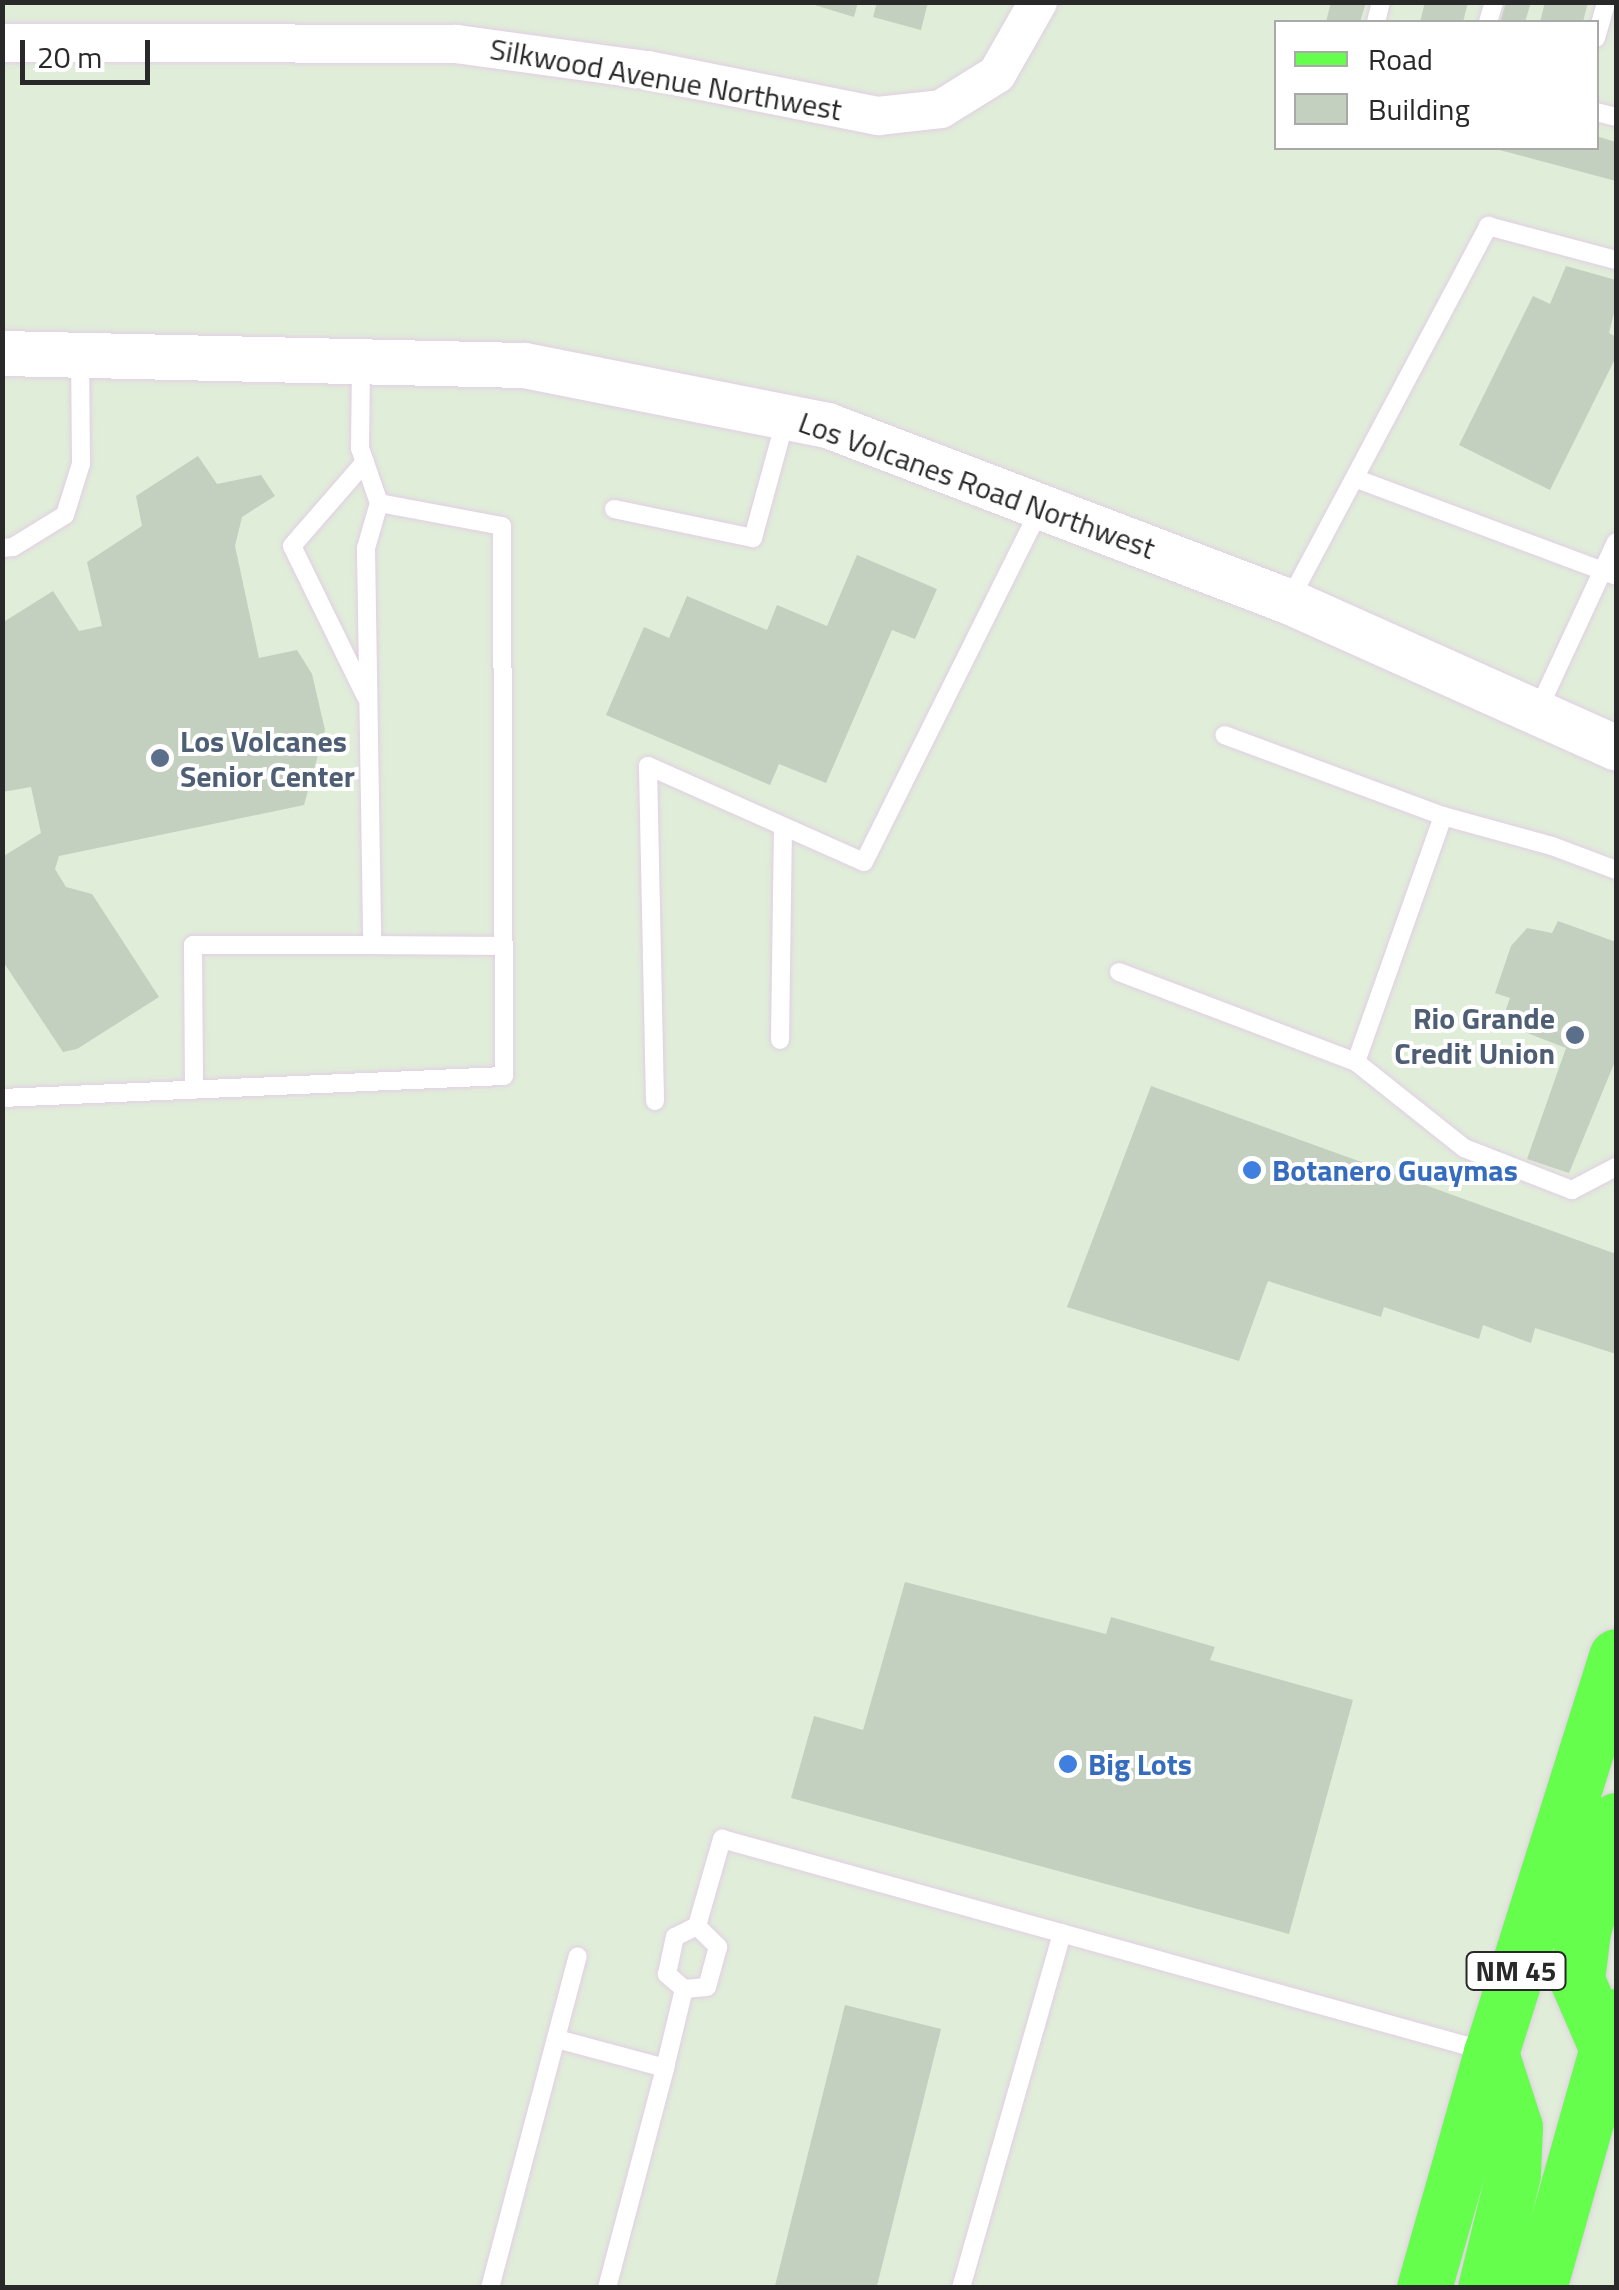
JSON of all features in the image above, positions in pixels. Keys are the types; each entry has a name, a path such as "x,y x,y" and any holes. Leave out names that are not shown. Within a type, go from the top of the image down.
{"main road":[{"name":"NM 45","path":"1424,2288 1491,2053 1608,1729 1616,1656"},
{"path":"1539,2288 1613,2038 1577,1980 1583,1931 1616,1820"},
{"path":"1485,2288 1512,2174 1516,2127 1491,2053"}],"street":[{"name":"Silkwood Avenue Northwest","path":"2,43 456,44 647,70 878,116 941,109 997,74 1038,2"},
{"name":"Los Volcanes Road Northwest","path":"2,353 361,358 524,365 826,425 1042,504 1288,602 1536,716 1616,748"}],"lane":[{"path":"1599,27 1606,2"},
{"path":"1288,602 1357,479 1488,226 1616,260"},
{"path":"2,548 14,547 65,515 81,464 80,354"},
{"path":"361,358 360,448 378,503 366,548 372,945"},
{"path":"614,510 753,538 786,416"},
{"path":"365,462 292,546 368,701"},
{"path":"1357,479 1610,573"},
{"path":"2,1098 504,1076 502,526 378,503"},
{"path":"655,1100 648,766 864,862 1042,504"},
{"path":"1536,716 1610,573 1616,542"},
{"path":"1224,735 1443,816 1552,846 1616,870"},
{"path":"1356,1062 1443,816"},
{"path":"780,1040 783,826"},
{"path":"194,1090 194,945 503,946"},
{"path":"1119,972 1356,1062 1464,1148 1572,1190 1616,1167"},
{"path":"697,1926 718,1946 707,1987 684,1989 667,1974 675,1936 697,1926 722,1840 1491,2053"},
{"path":"962,2288 1062,1934"},
{"path":"490,2288 578,1956"},
{"path":"608,2288 684,1989"},
{"path":"556,2039 665,2068"}],"building":[{"path":"805,2 858,2 854,17"},
{"path":"877,2 928,2 921,30 873,17"},
{"path":"1331,2 1366,2 1361,20 1326,20"},
{"path":"1425,2 1468,2 1464,20 1420,20"},
{"path":"1506,2 1531,2 1526,20 1501,20"},
{"path":"1545,2 1588,2 1584,20 1540,20"},
{"path":"1599,137 1616,142 1616,181 1500,150 1599,150"},
{"path":"1566,266 1616,280 1616,305 1609,333 1616,337 1616,357 1550,490 1459,445 1533,296 1550,304"},
{"name":"Los Volcanes Senior Center","path":"198,456 217,484 261,475 275,496 242,517 235,546 259,658 297,650 312,674 325,730 304,805 59,856 55,869 66,887 92,894 159,997 77,1049 63,1052 2,960 2,857 41,833 31,787 2,792 2,623 53,591 79,631 102,626 87,562 142,526 136,496"},
{"path":"857,555 937,589 915,639 892,630 826,783 779,764 770,785 606,715 644,627 669,638 687,596 767,630 777,605 827,626"},
{"name":"Rio Grande Credit Union","path":"1558,921 1616,942 1616,1059 1569,1173 1527,1159 1566,1048 1501,1023 1510,998 1495,993 1511,946 1527,928 1552,933"},
{"name":"Botanero Guaymas","path":"1151,1086 1616,1254 1616,1354 1535,1328 1531,1343 1483,1325 1479,1339 1384,1307 1381,1317 1268,1281 1239,1361 1067,1307"},
{"name":"Big Lots","path":"905,1582 1106,1634 1111,1617 1215,1647 1210,1660 1353,1700 1289,1934 791,1798 814,1716 863,1730"},
{"path":"845,2005 941,2029 876,2288 774,2288"}],"place":[{"name":"Los Volcanes Senior Center","path":"160,758"},
{"name":"Rio Grande Credit Union","path":"1575,1035"},
{"name":"Botanero Guaymas","path":"1252,1170"},
{"name":"Big Lots","path":"1068,1764"}]}
